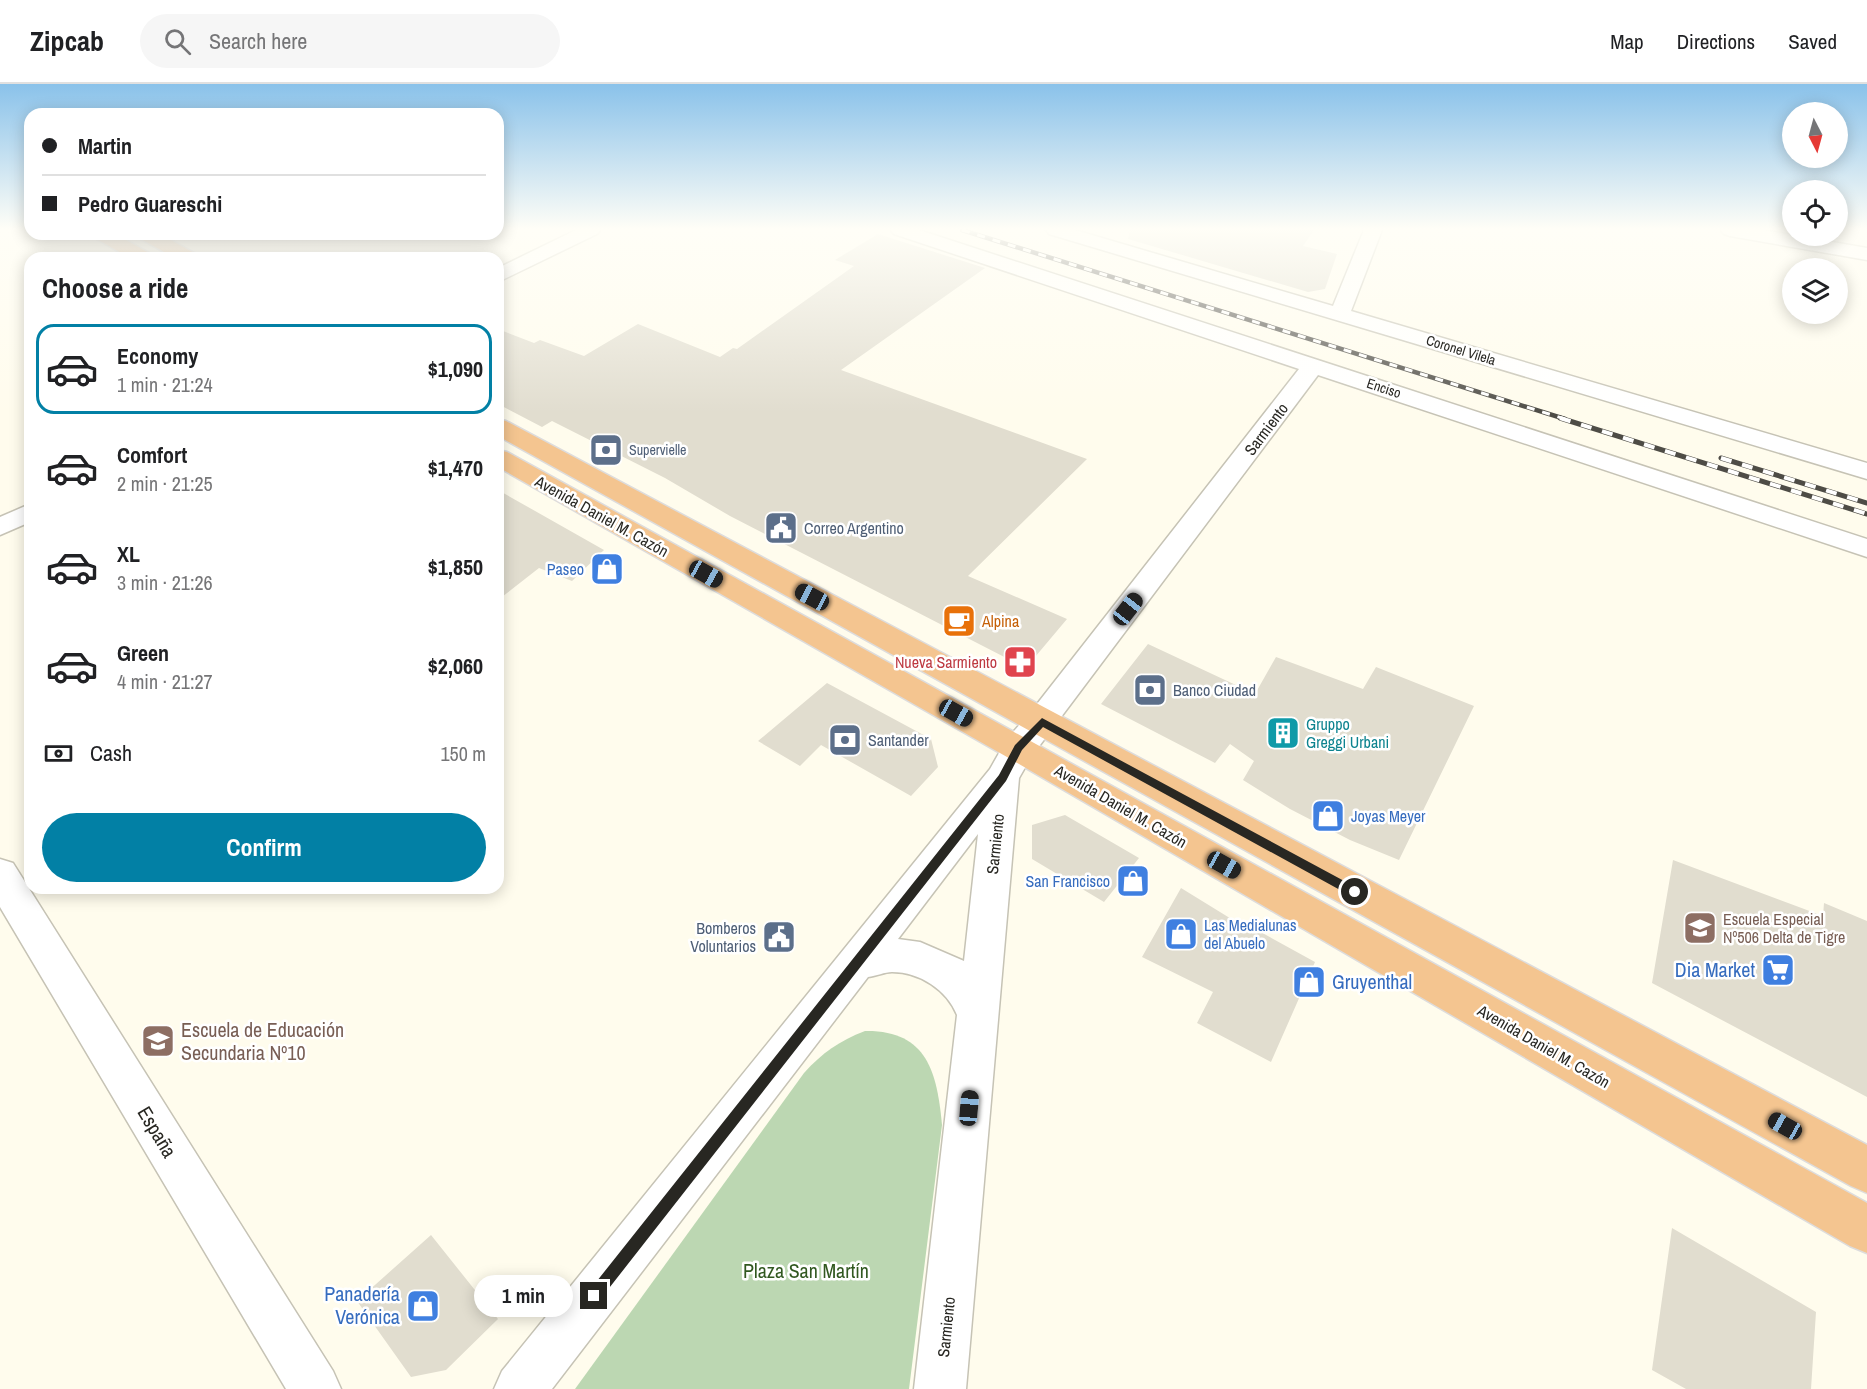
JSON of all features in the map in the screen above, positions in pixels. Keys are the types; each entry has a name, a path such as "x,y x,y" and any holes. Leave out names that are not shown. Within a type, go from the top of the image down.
{"main road":[{"name":"Avenida Daniel M. Cazón","path":"504,430 1021,749 1867,1170"},
{"name":"Avenida Daniel M. Cazón","path":"504,460 1021,749 1867,1229"}],"street":[{"name":"Enciso","path":"1087,291 1867,548"},
{"name":"Coronel Vilela","path":"1262,291 1867,471"},
{"path":"1340,314 1349,291"},
{"name":"Sarmiento","path":"940,1389 978,1015 1021,749 1314,365"},
{"path":"0,527 24,515"},
{"path":"520,1389 857,962 1021,749"},
{"name":"España","path":"0,874 315,1389"},
{"path":"857,962 892,955 920,960 946,971 967,989 978,1015"}],"green space":[{"name":"Plaza San Martín","path":"865,1031 886,1033 902,1038 915,1046 925,1058 932,1072 940,1106 942,1125 909,1389 575,1389 804,1073 832,1048"}],"building":[{"path":"819,291 953,291 841,370 1087,459 968,576 1067,619 1030,663 1016,663 730,516 665,478 552,421 542,427 504,407 504,331 534,343 540,340 584,356 638,324 720,357 733,348 737,349"},
{"path":"504,493 604,550 572,581 539,568 504,595"},
{"path":"1148,644 1255,694 1276,657 1363,689 1376,667 1474,706 1399,860 1350,840 1290,809 1243,780 1254,761 1230,744 1215,763 1101,704"},
{"name":"Santander","path":"827,683 931,739 938,767 911,796 821,745 800,766 758,741"},
{"path":"1065,815 1139,858 1104,902 1032,859 1032,825"},
{"path":"1673,860 1823,916 1824,903 1867,921 1867,1097 1652,983"},
{"path":"1181,888 1246,928 1248,925 1315,962 1271,1062 1197,1023 1213,992 1142,957"},
{"path":"1672,1228 1816,1312 1811,1389 1686,1389 1652,1370"},
{"name":"Panadería Verónica","path":"431,1235 498,1319 446,1370 411,1377 357,1301"}],"railway":[{"path":"1156,291 1565,419"},
{"path":"1560,418 1867,514"},
{"path":"1721,458 1867,503"}],"place":[{"name":"Supervielle","path":"606,450"},
{"name":"Correo Argentino","path":"781,528"},
{"name":"Paseo","path":"607,569"},
{"name":"Alpina","path":"959,621"},
{"name":"Nueva Sarmiento","path":"1020,662"},
{"name":"Banco Ciudad","path":"1150,690"},
{"name":"Gruppo Greggi Urbani","path":"1283,733"},
{"name":"Santander","path":"845,740"},
{"name":"Joyas Meyer","path":"1328,816"},
{"name":"San Francisco","path":"1133,881"},
{"name":"Escuela Especial Nº506 Delta de Tigre","path":"1700,928"},
{"name":"Las Medialunas del Abuelo","path":"1181,934"},
{"name":"Bomberos Voluntarios","path":"779,937"},
{"name":"Dia Market","path":"1778,970"},
{"name":"Gruyenthal","path":"1309,982"},
{"name":"Escuela de Educación Secundaria Nº10","path":"158,1041"},
{"name":"Panadería Verónica","path":"423,1306"}],"route":[{"path":"594,1296 1002,778 1019,748 1042,722 1355,892"}]}
